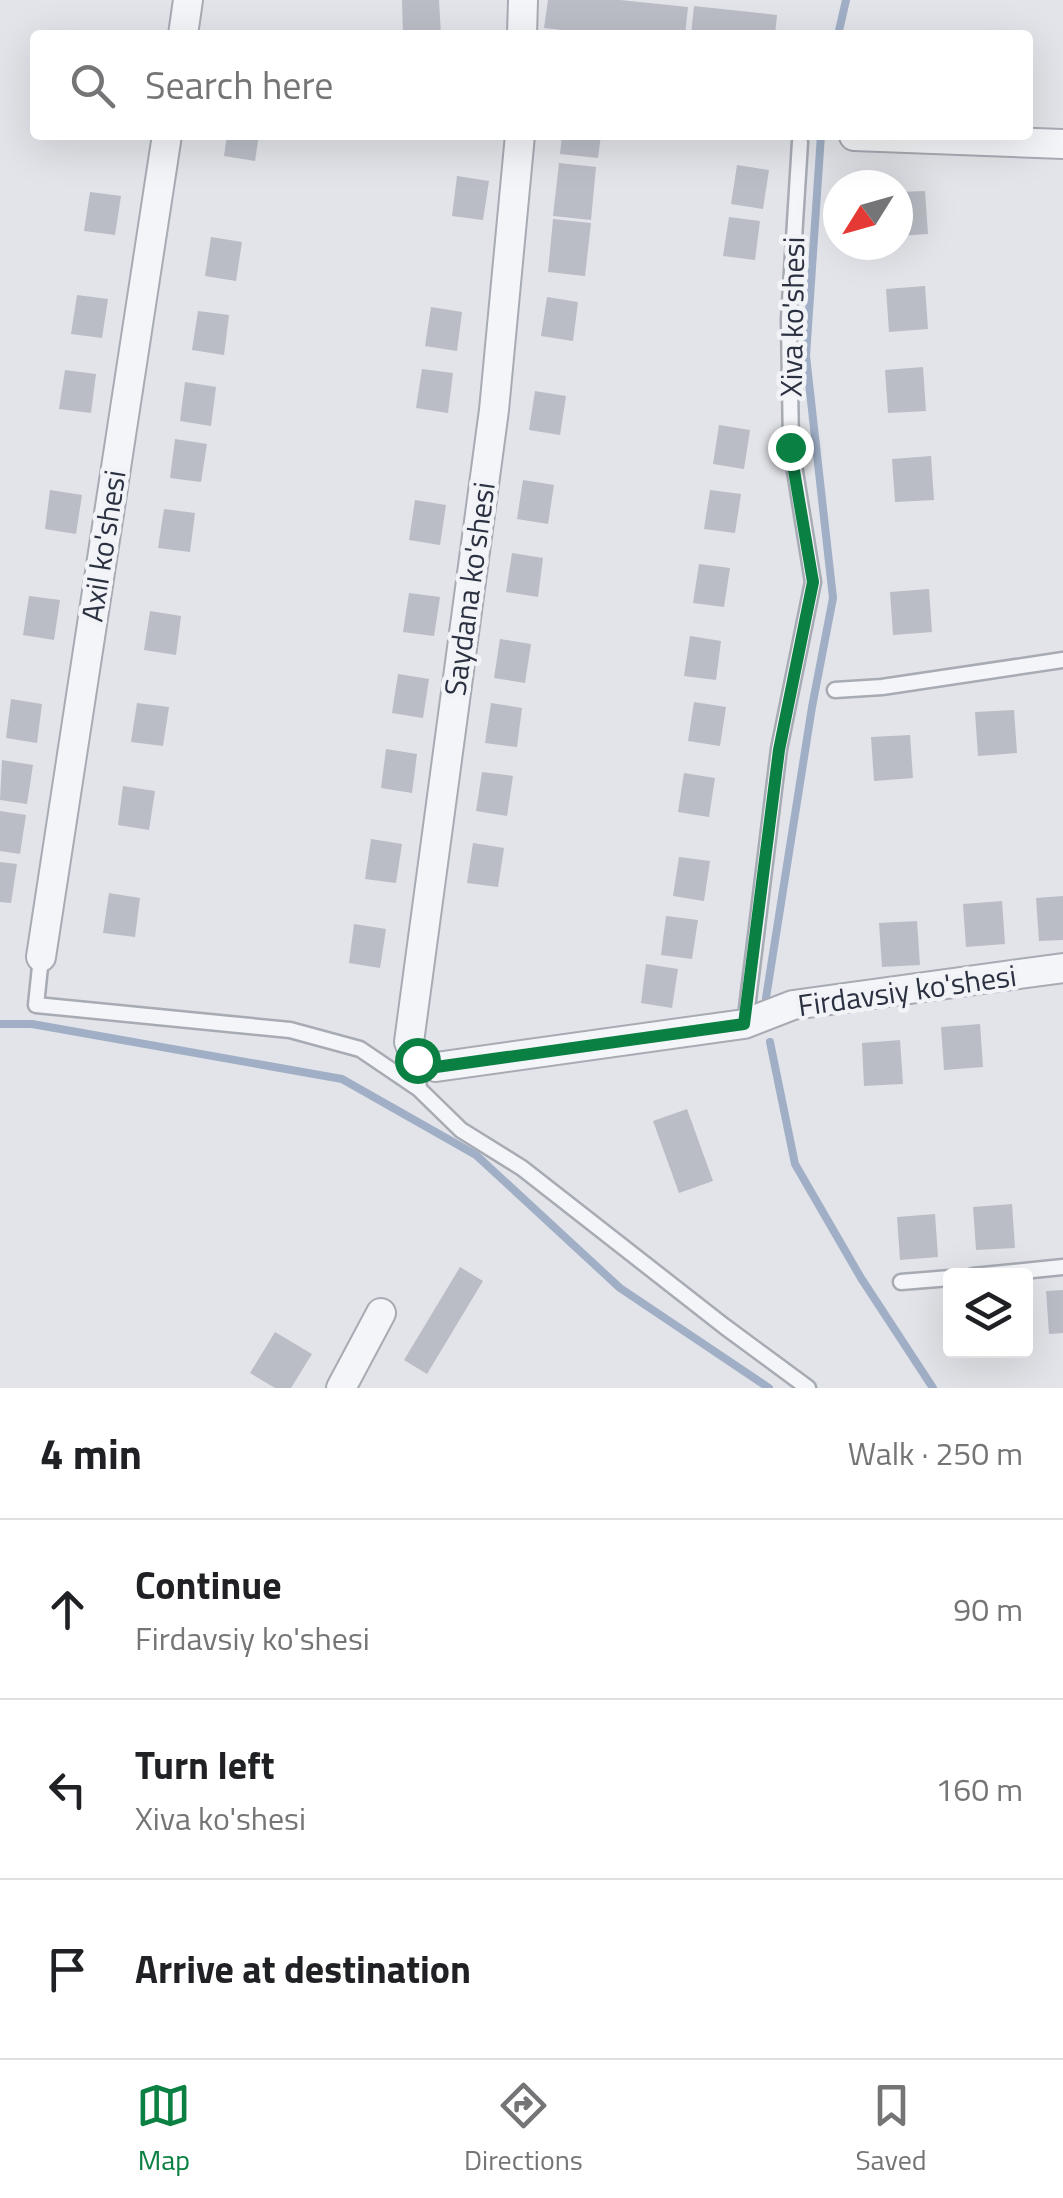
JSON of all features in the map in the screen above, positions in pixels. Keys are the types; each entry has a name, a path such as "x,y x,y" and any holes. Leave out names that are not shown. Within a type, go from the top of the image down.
{"street":[{"path":"184,30 188,0"},
{"path":"522,0 522,30"},
{"name":"Axil ko'shesi","path":"41,957 166,140"},
{"name":"Saydana ko'shesi","path":"413,1051 494,410 520,140"},
{"path":"958,140 1063,144"},
{"name":"Firdavsiy ko'shesi","path":"413,1051 436,1067 744,1024 793,1005 1063,968"},
{"path":"340,1388 381,1313"}],"lane":[{"name":"Xiva ko'shesi","path":"744,1024 779,750 813,582 790,447 789,319 800,142"},
{"path":"835,690 882,687 1063,660"},
{"path":"41,957 36,1005 290,1030 360,1049 419,1089 461,1130 522,1168 808,1388"},
{"path":"413,1051 419,1089"},
{"path":"1033,1270 1063,1267"},
{"path":"902,1282 943,1279"}],"building":[{"path":"402,0 439,0 441,30 403,30"},
{"path":"548,0 620,0 688,7 686,30 544,28"},
{"path":"694,6 777,15 776,30 692,30"},
{"path":"226,140 258,140 255,161 224,156"},
{"path":"561,140 600,140 598,158 560,154"},
{"path":"559,163 596,167 591,220 553,216"},
{"path":"737,165 769,170 763,209 731,204"},
{"path":"457,176 489,181 483,220 452,216"},
{"path":"913,191 925,191 928,234 913,235"},
{"path":"90,192 121,196 115,235 84,231"},
{"path":"729,217 760,221 755,260 723,256"},
{"path":"553,219 591,223 585,276 548,272"},
{"path":"211,237 242,242 236,281 205,276"},
{"path":"925,286 928,329 889,332 886,289"},
{"path":"77,295 108,299 102,338 71,334"},
{"path":"547,297 578,302 573,341 541,336"},
{"path":"431,307 462,312 457,351 425,346"},
{"path":"198,311 229,315 224,355 192,350"},
{"path":"923,367 926,411 888,413 885,370"},
{"path":"422,369 453,373 448,413 416,408"},
{"path":"65,370 96,374 91,413 59,409"},
{"path":"185,382 216,387 211,426 180,421"},
{"path":"535,391 566,396 560,435 529,430"},
{"path":"719,425 750,430 744,469 713,464"},
{"path":"175,439 207,444 201,482 170,478"},
{"path":"931,456 934,500 895,502 892,459"},
{"path":"523,480 554,485 548,524 517,519"},
{"path":"50,490 82,495 76,534 45,529"},
{"path":"710,490 741,494 735,533 704,529"},
{"path":"415,500 446,505 440,545 409,540"},
{"path":"164,509 195,513 190,552 158,548"},
{"path":"512,553 543,558 538,597 506,592"},
{"path":"699,564 730,568 724,607 693,603"},
{"path":"929,589 932,632 893,635 890,592"},
{"path":"409,593 440,597 434,636 403,632"},
{"path":"29,596 60,600 54,640 23,635"},
{"path":"150,611 181,616 176,655 144,650"},
{"path":"690,636 721,641 716,680 684,676"},
{"path":"500,639 531,644 525,683 494,678"},
{"path":"398,674 429,679 423,718 392,713"},
{"path":"11,699 42,704 37,743 6,738"},
{"path":"694,702 726,707 720,746 688,741"},
{"path":"137,703 169,707 163,746 131,742"},
{"path":"491,703 522,708 517,747 485,743"},
{"path":"1014,710 1017,753 978,756 975,712"},
{"path":"910,735 913,778 874,781 871,737"},
{"path":"386,749 417,754 412,793 381,788"},
{"path":"2,760 33,765 27,804 0,800"},
{"path":"482,772 513,776 507,816 476,811"},
{"path":"684,773 715,778 709,817 678,812"},
{"path":"123,786 155,791 149,830 118,825"},
{"path":"0,811 26,815 20,854 0,851"},
{"path":"371,839 402,844 396,883 365,879"},
{"path":"473,843 504,848 498,887 467,883"},
{"path":"679,857 710,861 704,901 673,896"},
{"path":"0,862 17,864 11,903 0,902"},
{"path":"109,893 140,898 135,937 103,933"},
{"path":"1063,896 1063,940 1039,941 1036,898"},
{"path":"1002,901 1005,944 966,947 963,904"},
{"path":"666,916 698,920 692,959 661,955"},
{"path":"917,921 920,965 882,967 879,923"},
{"path":"354,924 386,929 380,968 349,963"},
{"path":"646,964 678,969 672,1008 641,1003"},
{"path":"980,1024 983,1067 944,1070 941,1027"},
{"path":"900,1040 903,1084 864,1086 862,1043"},
{"path":"687,1109 713,1181 679,1193 653,1121"},
{"path":"1012,1204 1015,1248 976,1250 973,1207"},
{"path":"935,1214 938,1257 900,1260 897,1217"},
{"path":"460,1267 483,1281 427,1374 404,1360"},
{"path":"1063,1290 1063,1333 1049,1334 1046,1291"},
{"path":"275,1332 312,1354 291,1388 275,1388 250,1373"}],"waterway":[{"path":"839,30 846,0"},
{"path":"766,998 833,598 806,356 821,140"},
{"path":"0,1024 32,1024 342,1079 476,1155 620,1288 769,1388"},
{"path":"770,1042 795,1164 861,1278 933,1388"}],"route":[{"path":"417,1060 436,1067 744,1024 779,750 813,582 790,447"}]}
